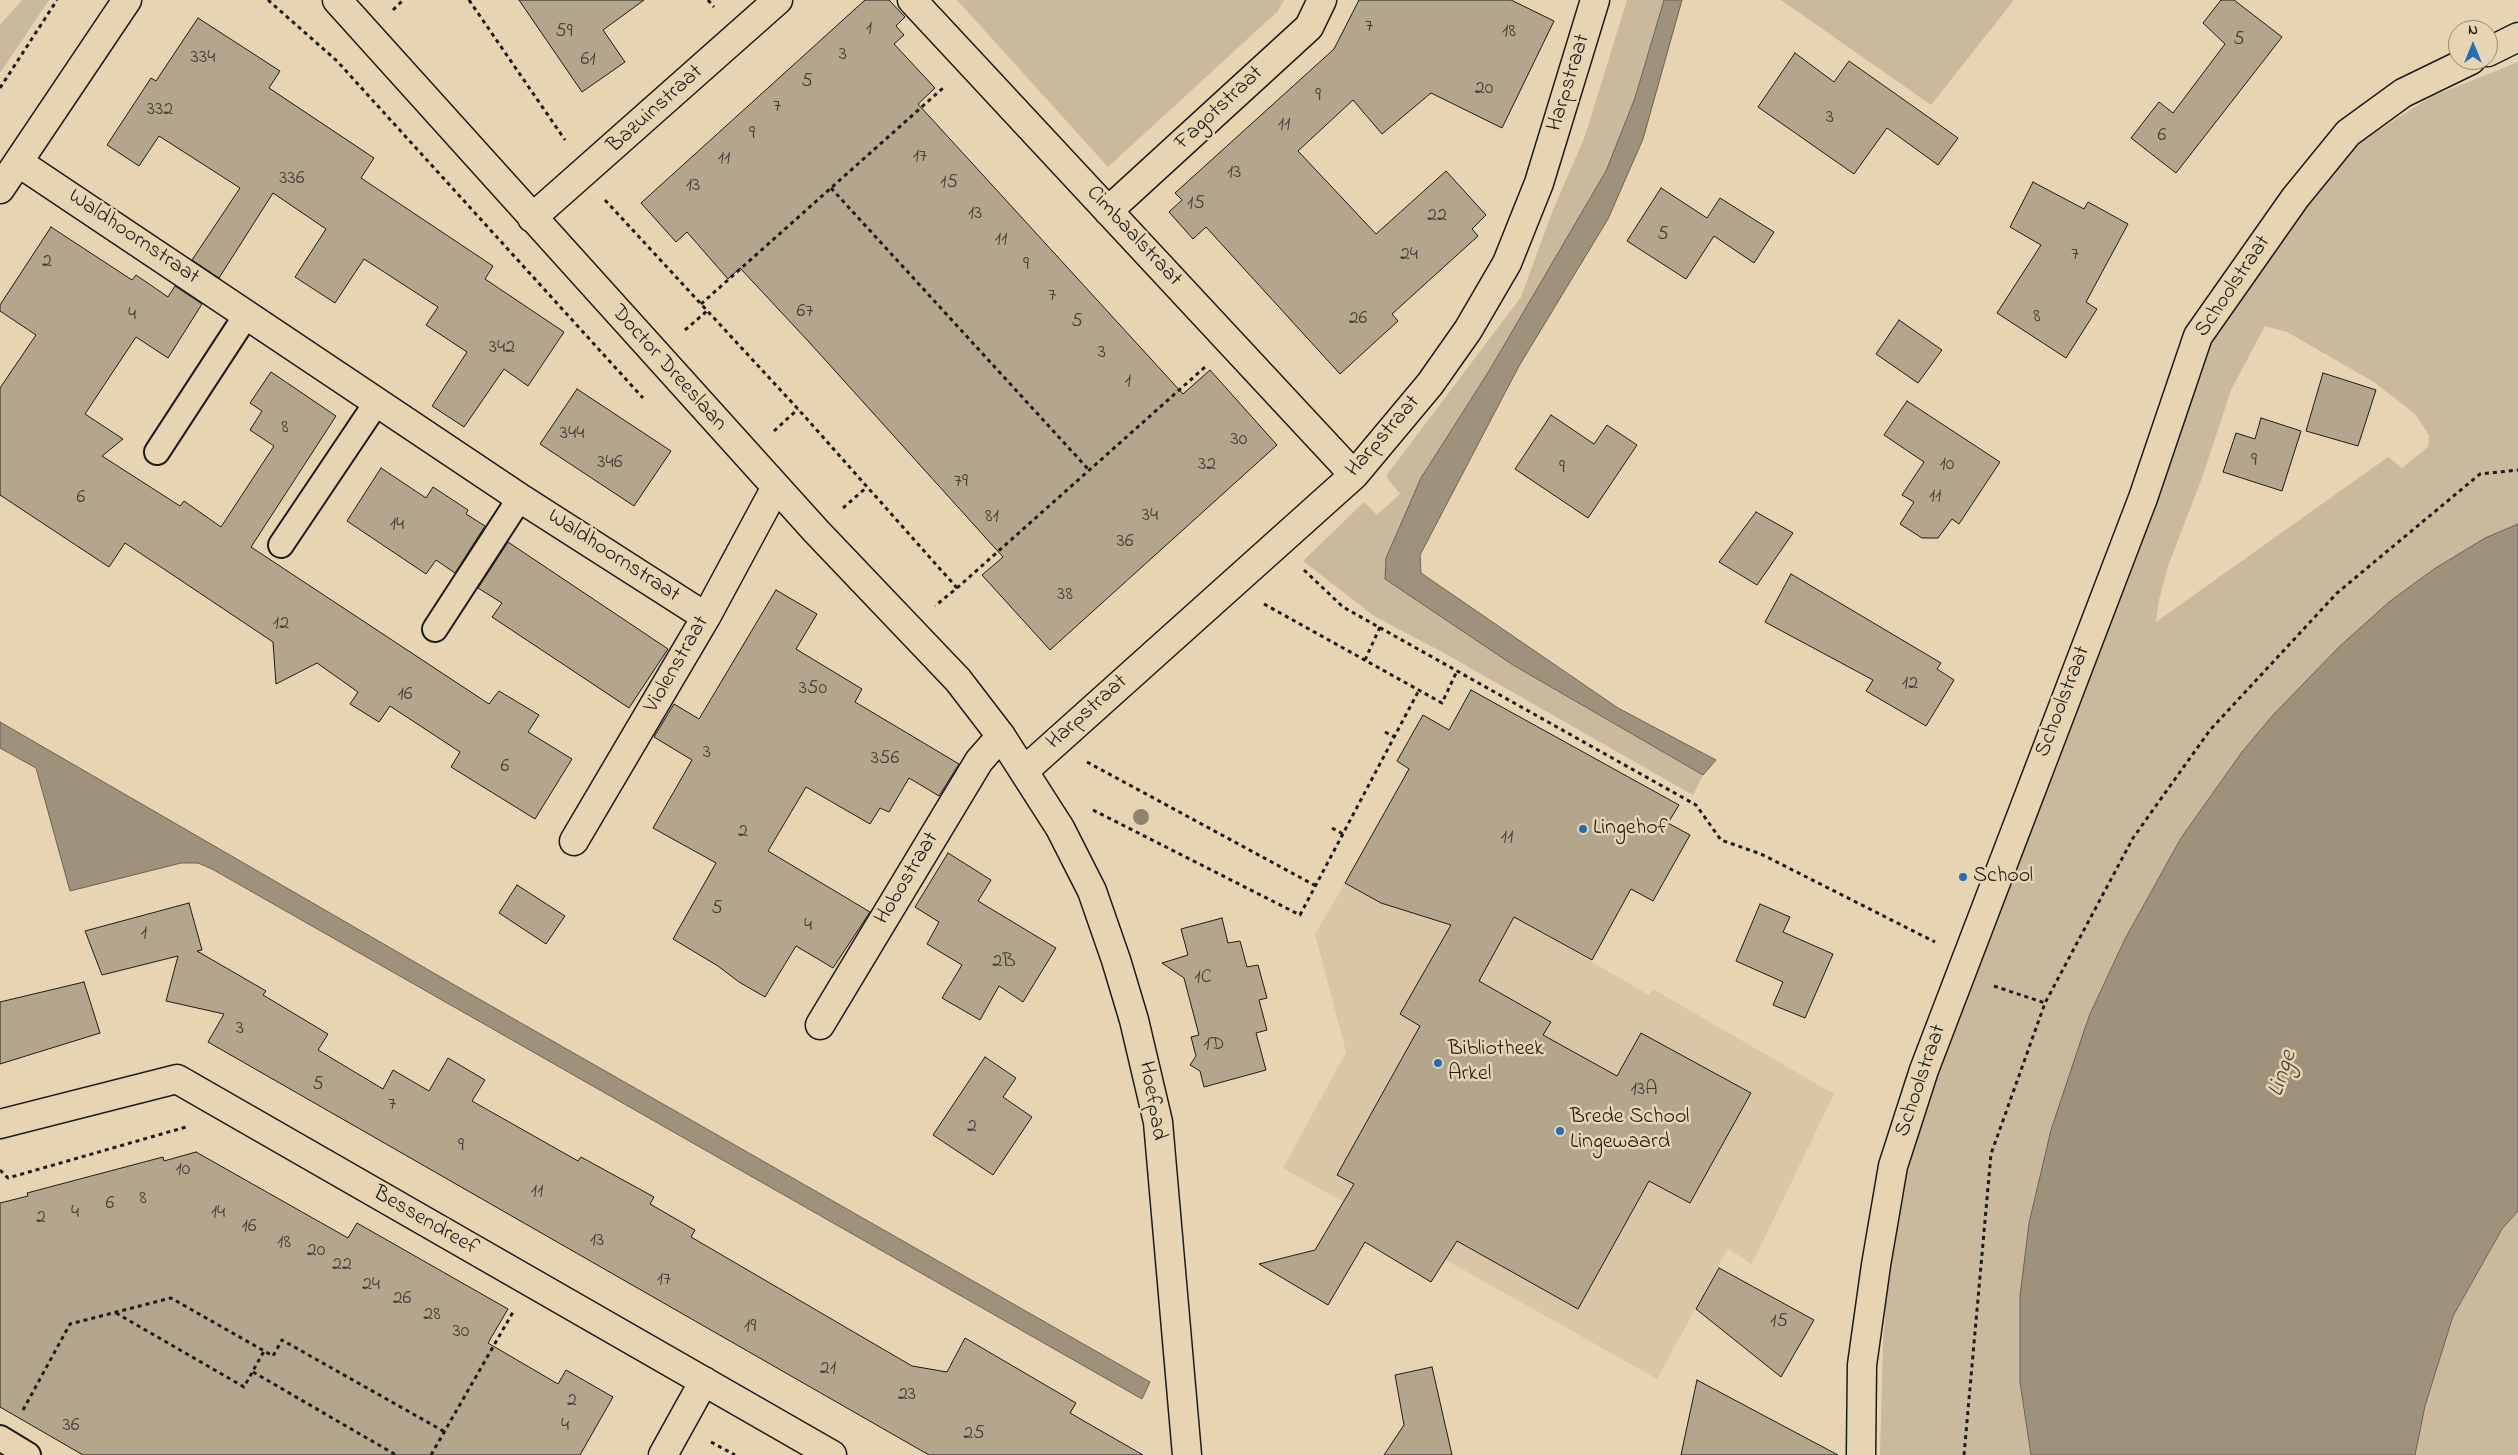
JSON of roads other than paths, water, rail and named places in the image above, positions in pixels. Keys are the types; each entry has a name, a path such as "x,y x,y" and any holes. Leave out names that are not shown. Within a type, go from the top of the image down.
{"street":[{"path":"0,189 127,0"},
{"name":"Doctor Dreeslaan","path":"337,0 776,487 907,630 958,680 1000,736"},
{"name":"Bazuinstraat","path":"532,218 582,176 778,0"},
{"name":"Cimbaalstraat","path":"912,0 1354,475"},
{"name":"Fagotstraat","path":"1108,211 1309,27 1322,0"},
{"name":"Harpstraat","path":"1024,771 1354,475 1430,384 1468,330 1507,263 1539,183 1595,0"},
{"path":"2498,47 2518,37"},
{"name":"Schoolstraat","path":"1861,1455 1862,1365 1876,1265 1894,1166 1924,1070 2143,498 2198,336 2295,198 2348,134 2403,93 2450,70"},
{"name":"Waldhoornstraat","path":"18,162 520,498 706,618"},
{"name":"Violenstraat","path":"574,841 706,618 776,487"},
{"name":"Hoefpad","path":"1000,736 1060,828 1092,890 1116,960 1148,1073 1158,1122 1187,1455"},
{"name":"Hobostraat","path":"820,1025 979,761 1000,736"},
{"name":"Bessendreef","path":"0,1124 177,1079 832,1455"},
{"path":"663,1455 704,1381"}],"lane":[{"path":"157,452 247,314"},
{"path":"282,545 377,402"},
{"path":"435,630 520,498"},
{"path":"3,1440 28,1455"}],"water":[{"path":"1664,0 1682,0 1643,139 1608,219 1519,366 1420,555 1421,573 1618,708 1716,760 1703,775 1513,665 1385,579 1386,558 1421,478 1489,371 1606,171 1635,98"},
{"name":"Linge","path":"2518,524 2518,1211 2502,1229 2453,1316 2425,1406 2415,1455 2031,1455 2020,1382 2020,1296 2029,1223 2051,1130 2083,1034 2090,1014 2125,939 2181,838 2242,752 2273,715 2339,647 2389,602 2434,569 2485,538"},
{"path":"0,722 451,983 1150,1382 1142,1399 212,869 198,863 181,863 70,891 36,768 0,748"}],"place":[{"name":"Lingehof","path":"1583,829"},
{"name":"School","path":"1963,877"},
{"name":"Bibliotheek Arkel","path":"1438,1063"},
{"name":"Brede School Lingewaard","path":"1560,1131"}]}
